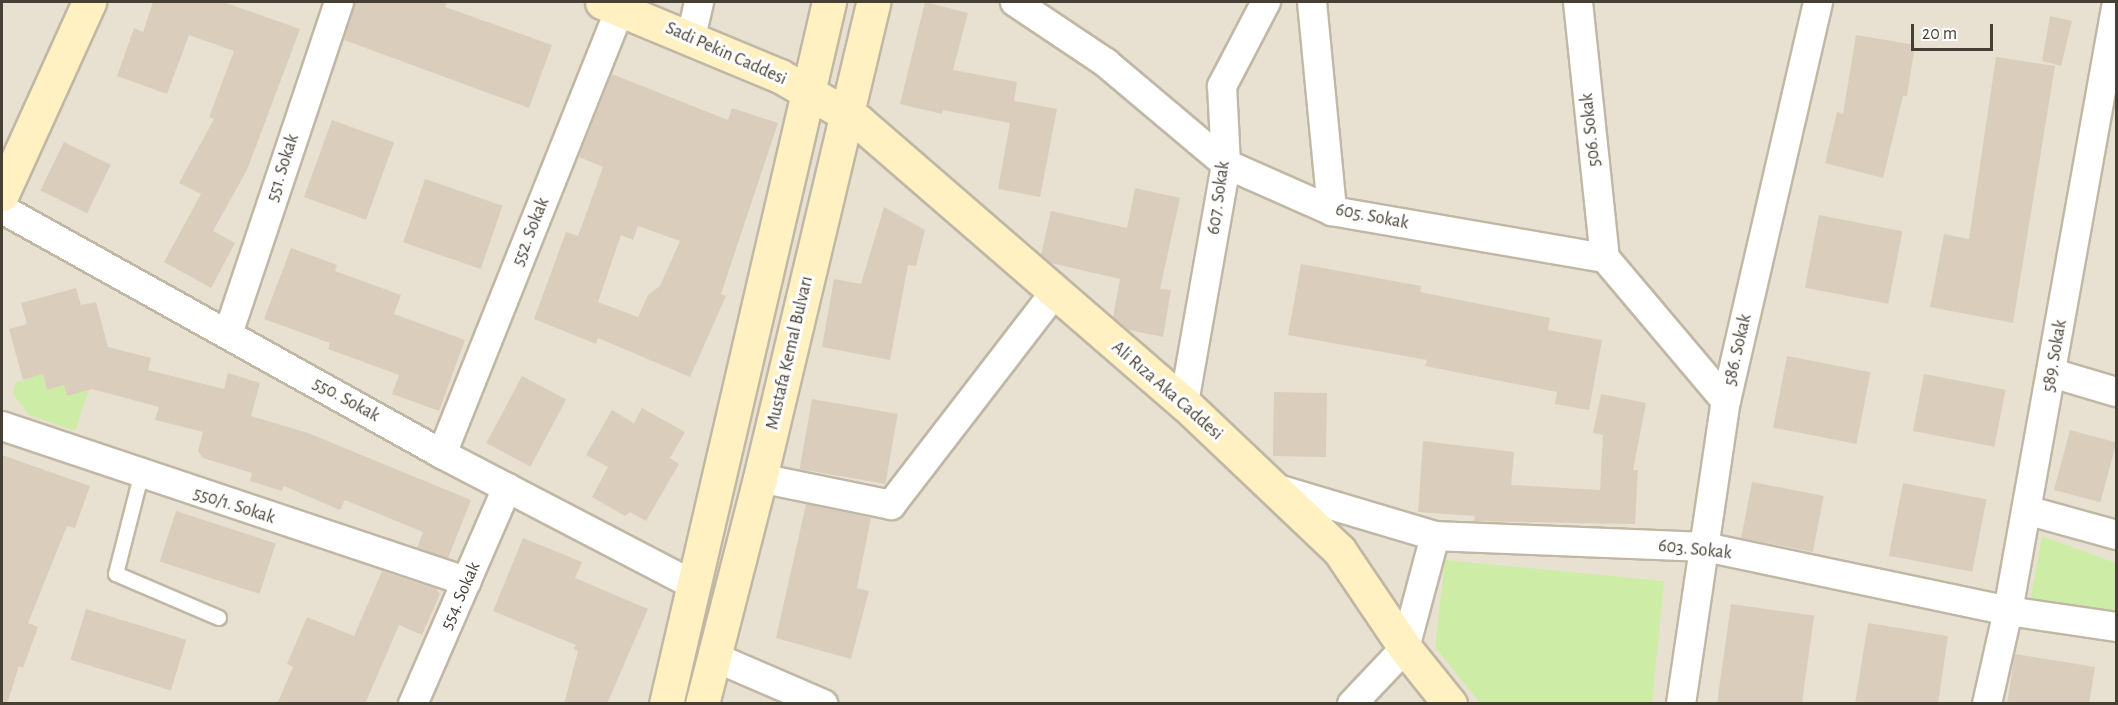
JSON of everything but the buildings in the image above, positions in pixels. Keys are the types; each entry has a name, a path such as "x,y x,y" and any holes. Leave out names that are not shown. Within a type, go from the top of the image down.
{"main road":[{"path":"2,194 89,2"},
{"path":"666,704 829,2"},
{"name":"Mustafa Kemal Bulvarı","path":"702,704 760,478 873,2"},
{"name":"Sadi Pekin Caddesi","path":"611,5 691,37 807,91 847,113"},
{"name":"Ali Rıza Aka Caddesi","path":"847,113 1184,403 1339,550 1405,648 1450,704"}],"street":[{"name":"551. Sokak","path":"228,334 339,2"},
{"path":"691,37 699,2"},
{"name":"605. Sokak","path":"1015,2 1106,63 1226,164 1332,211 1605,258"},
{"name":"607. Sokak","path":"1184,403 1226,164 1222,86 1266,2"},
{"path":"1312,2 1332,211"},
{"name":"506. Sokak","path":"1578,2 1605,258"},
{"name":"586. Sokak","path":"1681,704 1726,401 1818,2"},
{"name":"552. Sokak","path":"442,454 611,5"},
{"name":"589. Sokak","path":"1987,704 2008,611 2116,8"},
{"name":"550. Sokak","path":"2,209 442,454 694,585"},
{"path":"1605,258 1726,401"},
{"path":"760,478 891,505 1054,293"},
{"path":"2052,373 2116,392"},
{"name":"550/1. Sokak","path":"2,426 141,476 467,582"},
{"name":"603. Sokak","path":"1274,488 1436,536 1705,547 2008,611 2116,627"},
{"name":"554. Sokak","path":"412,704 507,489"},
{"path":"2026,510 2116,535"},
{"path":"1352,704 1405,648 1436,536"},
{"path":"714,657 823,704"}],"lane":[{"path":"141,476 116,574 219,618"}],"shaded area":[{"path":"2,2 2116,2 2116,703 2,703"}],"green space":[{"path":"43,374 47,390 64,385 67,395 89,389 75,431 29,415 13,394 15,383"},
{"path":"2042,536 2116,563 2116,617 2030,602"},
{"path":"1445,560 1664,581 1652,703 1480,703 1435,647"}]}
